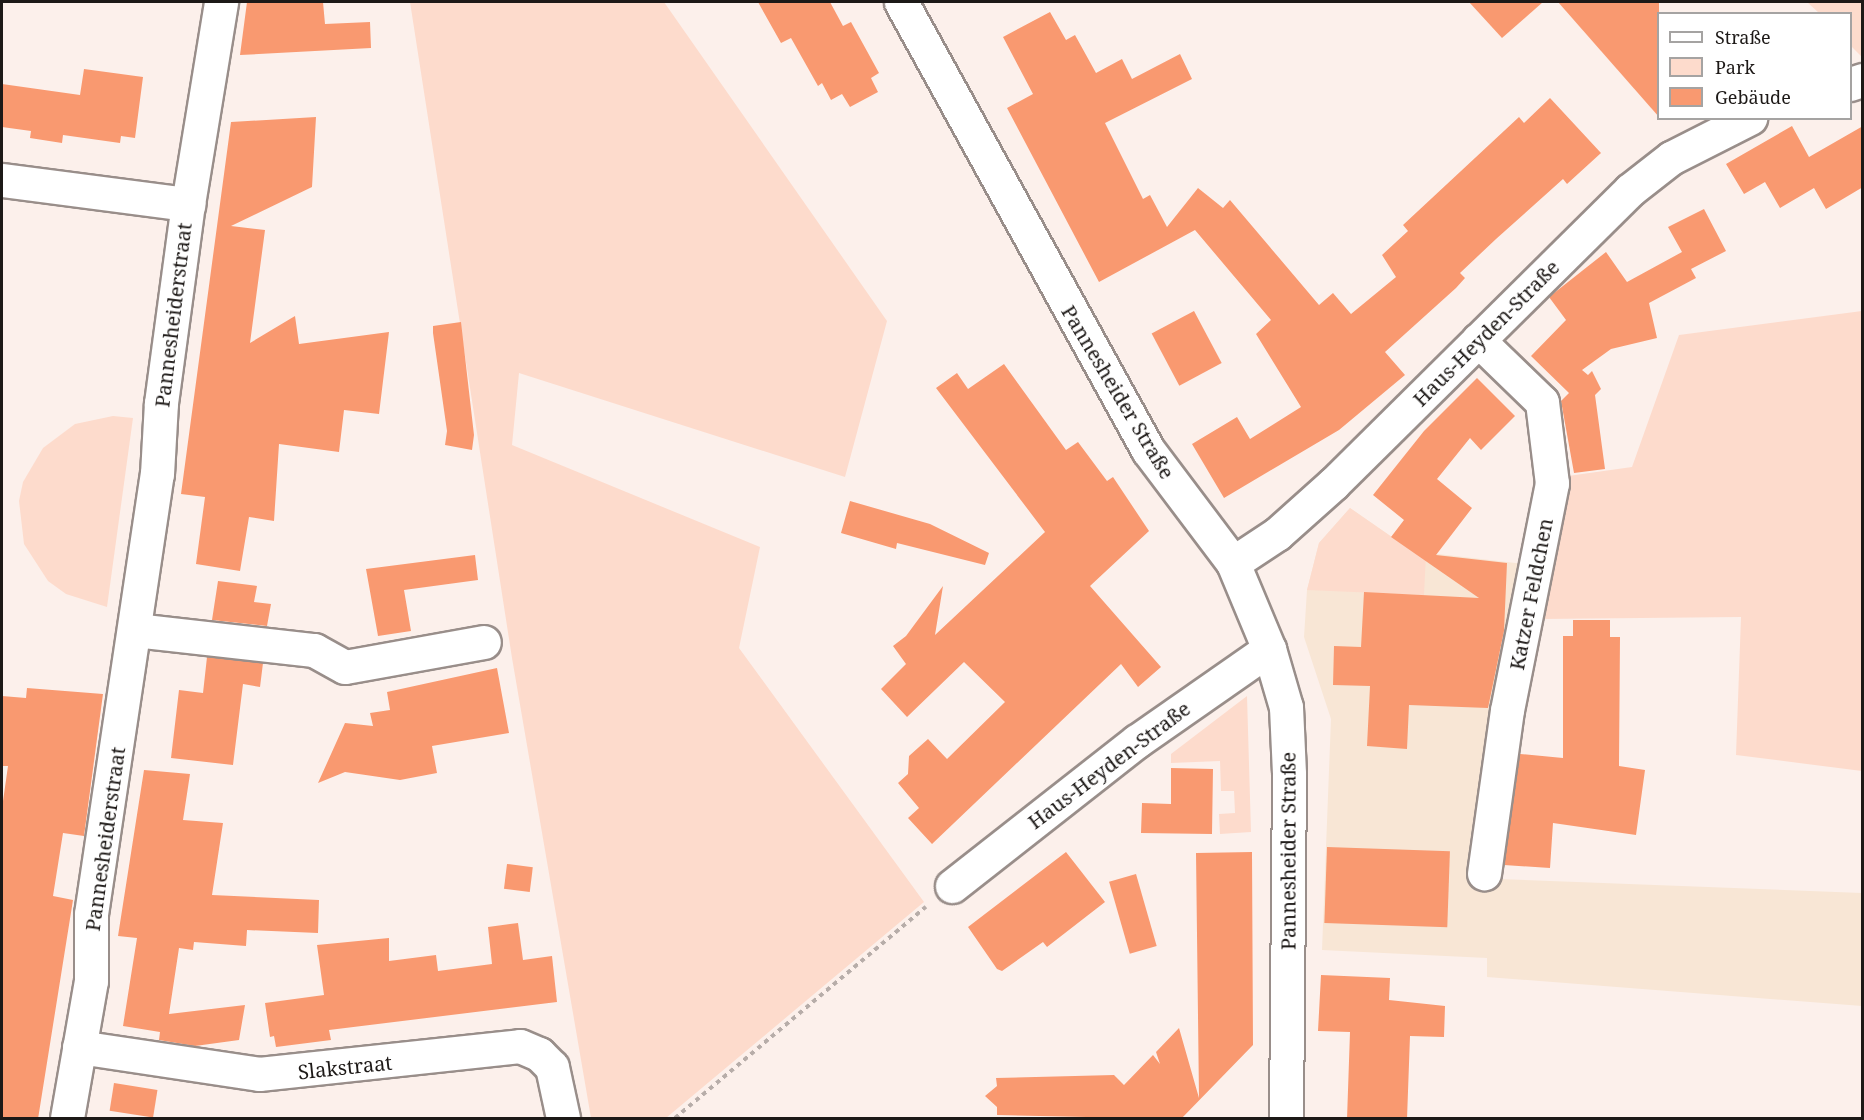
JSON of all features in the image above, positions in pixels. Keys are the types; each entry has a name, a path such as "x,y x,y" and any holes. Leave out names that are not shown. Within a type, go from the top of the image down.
{"street":[{"name":"Pannesheiderstraat","path":"67,1119 91,981 91,914 135,630 188,204 220,2"},
{"name":"Pannesheider Straße","path":"902,2 1148,450 1233,563 1269,649 1286,707 1290,774 1286,1119"},
{"name":"Haus-Heyden-Straße","path":"1233,563 1294,520 1629,190 1671,158 1746,120"},
{"path":"2,180 188,204"},
{"name":"Katzer Feldchen","path":"1478,340 1542,402 1552,483 1508,710 1484,873"},
{"path":"135,630 314,650 345,668 484,642"},
{"name":"Haus-Heyden-Straße","path":"952,886 1137,741 1269,649"},
{"name":"Slakstraat","path":"79,1047 259,1074 520,1046 539,1054 552,1067 563,1119"}],"path":[{"path":"675,1119 952,886"}],"shaded area":[{"path":"1350,508 1412,551 1524,564 1472,878 1862,893 1862,1006 1487,977 1487,958 1322,950 1331,719 1304,637 1307,590 1319,543"}],"green space":[{"path":"410,2 664,2 887,321 845,477 519,373 512,445 760,547 739,648 924,902 666,1118 591,1118 512,658"},
{"path":"1807,2 1862,2 1862,57 1852,47 1852,12 1818,12"},
{"path":"1862,311 1862,771 1736,755 1741,617 1541,619 1568,476 1632,467 1679,335"},
{"path":"113,416 133,418 107,607 66,594 48,581 24,544 19,501 23,482 43,448 75,424"},
{"path":"1350,508 1412,551 1426,554 1424,595 1307,590 1319,543"},
{"path":"1247,696 1251,832 1220,834 1219,814 1235,813 1234,791 1221,791 1220,761 1171,763 1171,754"}],"building":[{"path":"247,2 323,2 325,24 370,22 371,48 240,55"},
{"path":"758,2 830,2 843,26 851,22 879,73 871,78 878,92 850,107 842,94 831,100 822,83 818,86 791,38 781,43"},
{"path":"1469,2 1543,2 1502,38"},
{"path":"1558,2 1659,2 1659,12 1657,12 1657,115"},
{"path":"1050,12 1066,40 1075,35 1096,73 1122,59 1132,79 1180,54 1192,79 1105,123 1143,199 1150,195 1167,227 1198,188 1223,208 1230,200 1319,305 1333,293 1351,314 1396,277 1382,255 1408,231 1403,225 1519,117 1524,123 1550,98 1601,153 1567,184 1563,179 1496,239 1460,273 1465,278 1456,288 1385,352 1405,375 1339,430 1224,498 1192,444 1237,417 1250,439 1301,407 1256,334 1271,320 1195,230 1099,282 1007,108 1033,94 1003,37"},
{"path":"84,69 143,77 135,138 121,136 120,143 63,135 62,143 30,138 31,131 2,127 2,84 80,95"},
{"path":"316,117 312,187 231,226 265,230 250,343 295,316 299,344 389,332 379,414 344,410 339,452 279,444 274,521 249,517 240,571 196,564 205,497 181,494 231,122"},
{"path":"1792,126 1809,157 1863,126 1863,187 1826,209 1814,188 1780,208 1765,182 1744,194 1726,164"},
{"path":"1704,209 1726,251 1691,269 1696,278 1649,303 1657,338 1611,349 1582,370 1588,375 1592,371 1601,389 1595,395 1605,469 1574,473 1561,401 1569,393 1531,356 1566,320 1549,297 1606,252 1627,282 1682,252 1668,227"},
{"path":"1194,311 1222,363 1179,386 1152,334"},
{"path":"461,322 474,435 472,450 445,445 447,431 433,333 433,326"},
{"path":"1004,364 1066,450 1078,442 1107,481 1113,477 1149,531 1090,586 1161,667 1138,687 1121,664 932,844 908,818 919,808 898,783 908,774 909,756 928,739 947,759 1005,702 964,662 907,717 881,689 906,664 893,646 906,636 943,586 935,635 1045,532 936,388 957,373 968,389"},
{"path":"1477,378 1515,416 1481,450 1470,438 1437,479 1472,508 1436,555 1507,563 1504,631 1488,708 1409,705 1407,749 1367,746 1370,686 1333,685 1334,646 1361,647 1364,592 1479,598 1391,537 1404,520 1373,495 1424,431"},
{"path":"850,501 930,524 989,553 985,565 897,543 896,549 841,533"},
{"path":"475,555 478,580 404,590 411,631 378,636 366,569"},
{"path":"218,581 257,586 254,602 271,604 267,626 212,620"},
{"path":"1573,620 1610,620 1610,637 1620,637 1619,766 1645,770 1636,835 1553,823 1550,868 1504,865 1520,754 1563,758 1563,636 1573,636"},
{"path":"207,657 263,663 260,687 243,684 233,765 171,758 179,690 203,693"},
{"path":"497,668 509,733 432,746 437,773 400,780 345,772 318,783 345,723 373,726 370,713 390,710 387,692"},
{"path":"27,688 103,694 84,836 63,833 53,896 73,900 38,1119 2,1119 2,808 8,766 2,766 2,696 26,698"},
{"path":"1171,768 1213,769 1212,834 1141,833 1142,803 1171,804"},
{"path":"144,770 190,774 183,820 223,823 212,895 319,900 318,933 247,930 246,946 194,942 193,950 179,948 169,1014 245,1005 239,1040 195,1046 159,1040 160,1032 123,1026 137,938 118,936"},
{"path":"1327,847 1450,851 1447,927 1324,923"},
{"path":"1066,852 1105,902 1047,947 1043,942 1002,971 997,969 968,927"},
{"path":"1252,852 1253,1045 1181,1119 997,1115 997,1107 985,1096 997,1086 996,1078 1114,1075 1124,1085 1153,1055 1160,1064 1156,1052 1179,1028 1199,1098 1196,853"},
{"path":"507,864 533,867 530,892 504,889"},
{"path":"1136,874 1157,946 1130,954 1109,882"},
{"path":"518,923 523,960 552,956 557,1002 329,1030 331,1040 276,1047 274,1036 270,1037 265,1003 324,995 317,945 389,938 389,961 436,955 438,971 492,964 488,927"},
{"path":"1321,975 1390,978 1389,1000 1445,1006 1444,1037 1410,1036 1407,1119 1347,1119 1350,1032 1318,1031"},
{"path":"114,1083 157,1090 153,1118 110,1111"}]}
